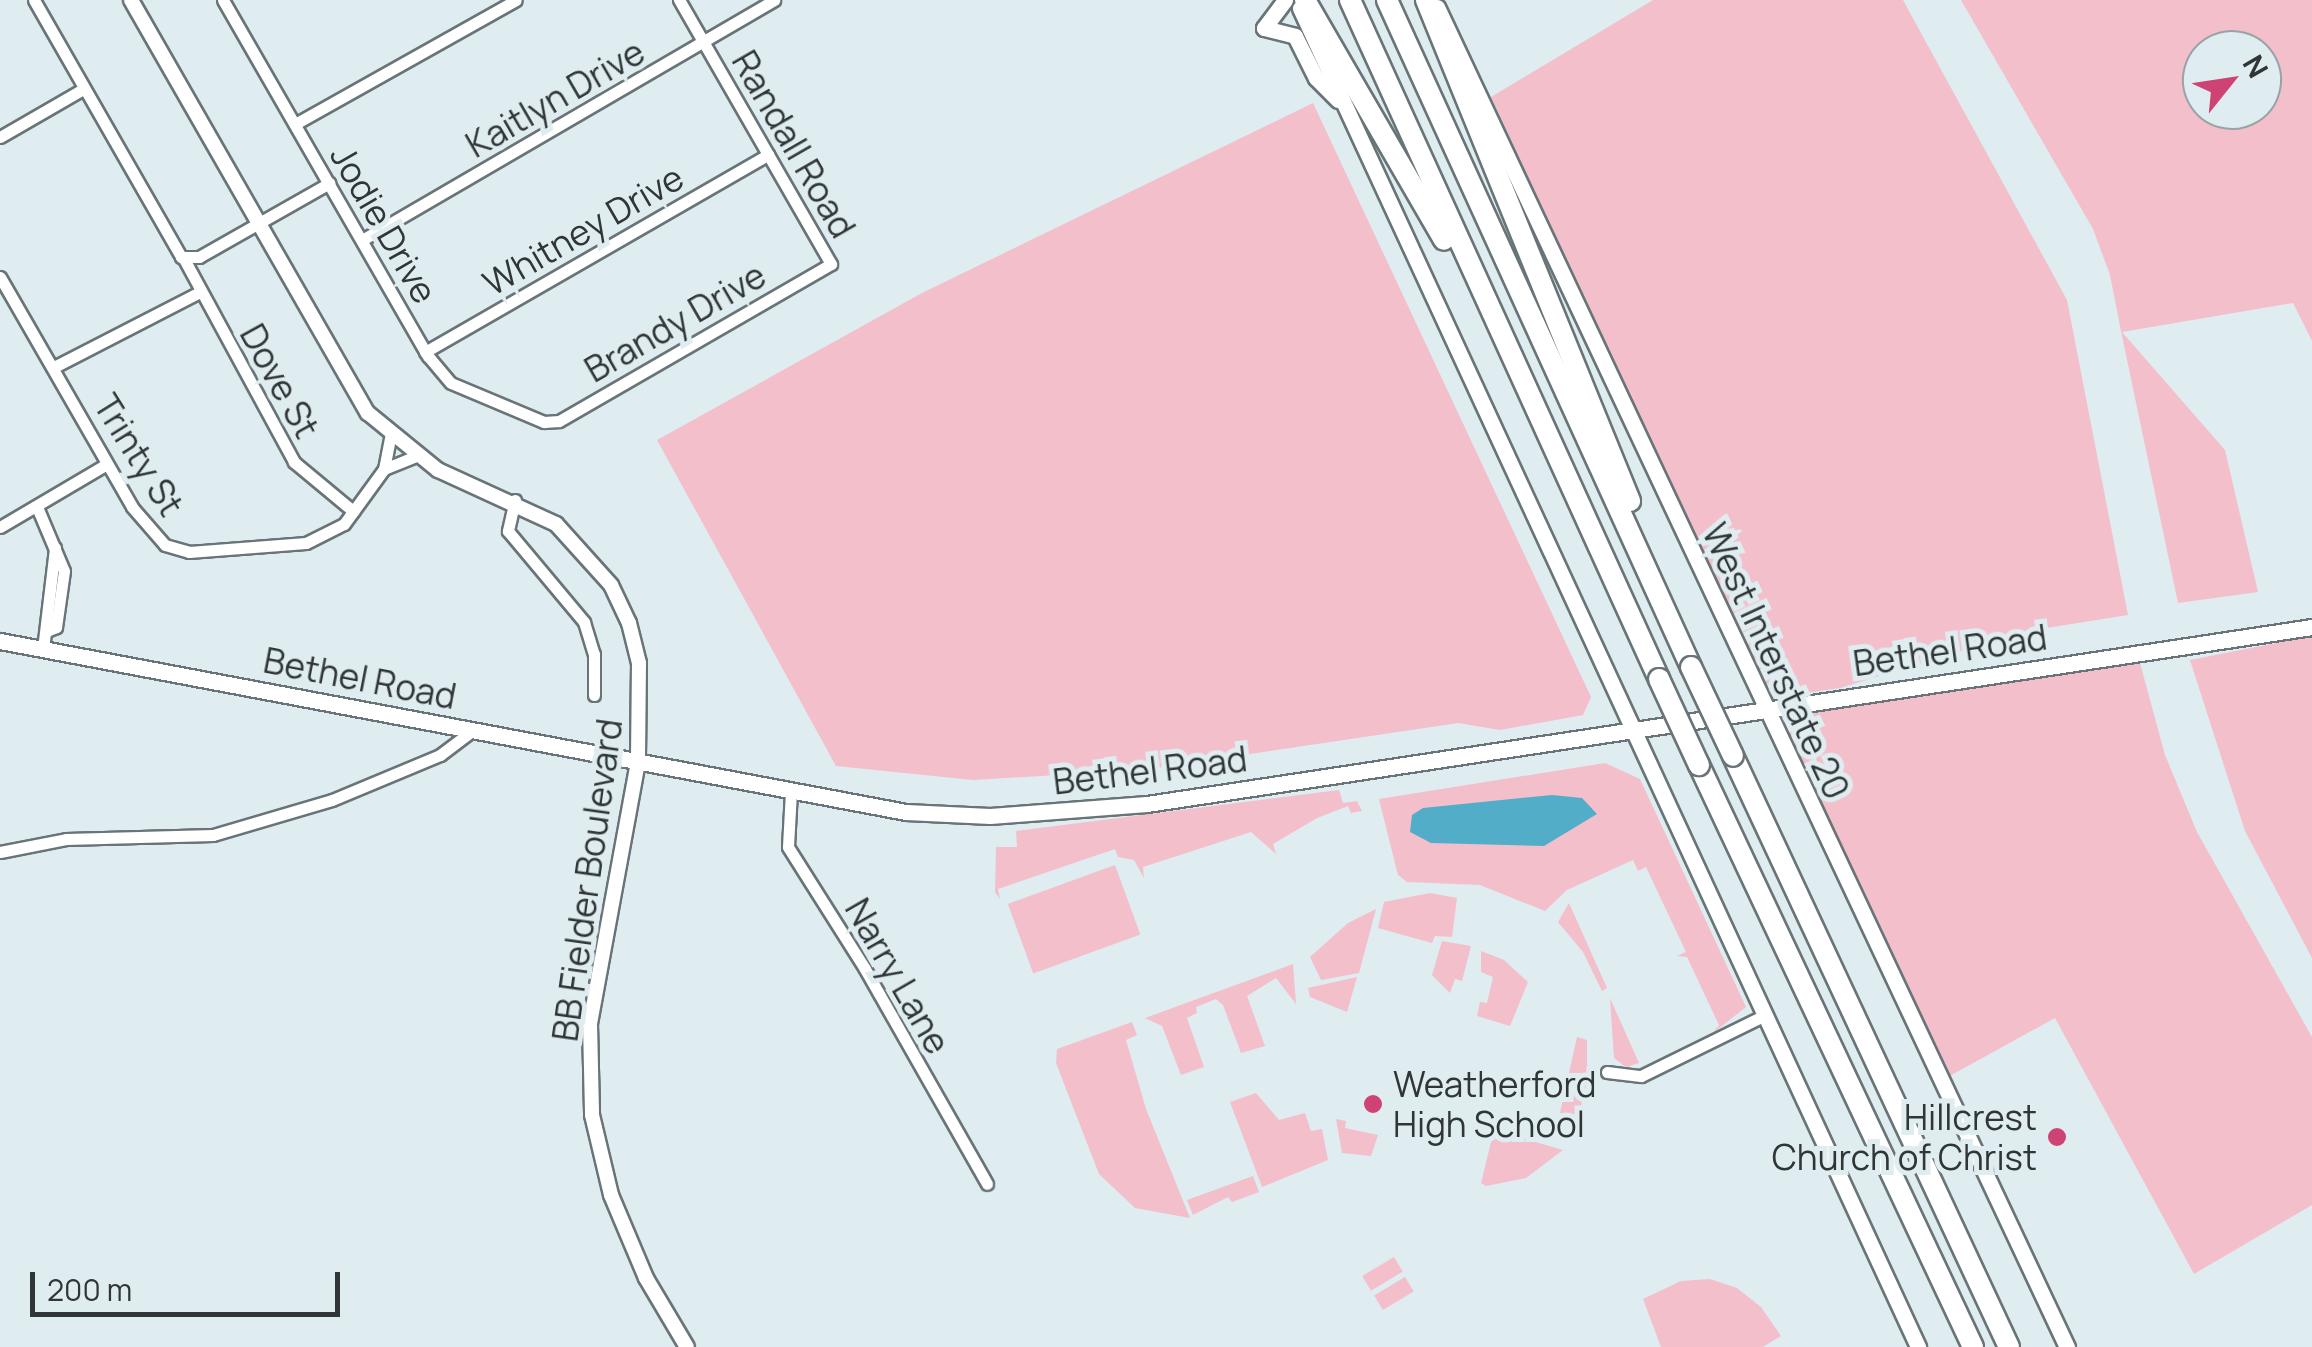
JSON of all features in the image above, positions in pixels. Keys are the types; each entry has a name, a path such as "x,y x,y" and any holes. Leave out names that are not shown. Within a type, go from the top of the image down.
{"highway":[{"path":"1305,0 1392,142 1474,301 1498,325"},
{"path":"1350,0 1658,678 1972,1347"},
{"path":"1387,0 1691,666 2010,1347"},
{"path":"1430,0 1604,433 1637,522 1642,557"}],"main road":[{"path":"1285,0 1264,28 1295,36 1316,78 1347,110"},
{"path":"1296,0 1918,1347"},
{"name":"West Interstate 20","path":"1430,0 2067,1347"},
{"name":"Bethel Road","path":"0,641 906,812 1065,814 2312,627"}],"street":[{"name":"Dove St","path":"34,0 184,258 198,292 294,462 353,512"},
{"name":"BB Fielder Boulevard","path":"131,0 368,413 438,470 515,500 585,551 629,623 640,677 638,762 590,1024 592,1115 612,1195 646,1278 687,1347"},
{"path":"295,124 516,0"},
{"name":"Randall Road","path":"679,0 831,264"},
{"name":"Kaitlyn Drive","path":"362,240 774,0"},
{"name":"Jodie Drive","path":"230,2 426,352 451,383 544,422"},
{"path":"0,138 84,90"},
{"name":"Whitney Drive","path":"426,352 768,155"},
{"path":"184,258 199,257 329,183"},
{"name":"Brandy Drive","path":"544,422 559,421 831,264"},
{"name":"Trinty St","path":"0,278 149,533 189,552 306,543 334,533 384,469 391,433"},
{"path":"54,367 198,292"},
{"path":"384,469 418,455"},
{"path":"0,528 108,464"},
{"path":"515,500 508,531 584,622 594,654 594,694"},
{"path":"37,507 55,548 42,622 47,632 43,649"},
{"path":"0,852 66,839 213,835 332,800 440,754 473,730"},
{"name":"Narry Lane","path":"792,790 788,847 866,969 987,1184"},
{"path":"1608,1072 1640,1076 1762,1016"}],"shaded area":[{"path":"1653,0 1903,0 2067,300 2128,615 2027,631 1840,688 1792,695 1761,681 1491,97"},
{"path":"1961,0 2312,0 2312,341 2293,303 2122,332 2225,450 2258,592 2178,603 2110,275 2093,229"},
{"path":"1313,103 1591,697 1583,715 1500,730 1458,723 1143,770 973,780 836,766 657,440 922,293"},
{"path":"2312,636 2312,958 2245,831 2190,660"},
{"path":"2140,663 2165,755 2197,832 2312,1037 2312,1205 2194,1274 2055,1018 1946,1078 1782,727 1796,714"},
{"path":"1605,763 1640,779 1746,1007 1713,1033 1719,1025 1687,957 1677,956 1686,952 1646,867 1638,871 1633,860 1567,890 1545,911 1480,885 1407,882 1398,875 1379,799"},
{"path":"1339,790 1343,803 1357,801 1362,811 1351,813 1348,806 1317,818 1273,844 1276,854 1251,832 1143,867 1144,878 1134,860 1118,857 1115,849 998,889 1000,899 995,892 996,847 1017,847 1016,831"},
{"path":"1115,865 1140,935 1033,974 1008,904"},
{"path":"1430,893 1457,898 1452,937 1435,936 1432,943 1378,928 1384,902"},
{"path":"1569,903 1607,988 1602,991 1583,952 1558,922"},
{"path":"1376,909 1359,973 1321,980 1310,957 1348,923"},
{"path":"1442,941 1471,946 1462,981 1455,979 1450,993 1432,975"},
{"path":"1481,951 1504,960 1528,982 1510,1026 1477,1016 1480,1002 1487,1003 1493,977 1481,972"},
{"path":"1293,964 1296,1004 1276,978 1247,996 1265,1046 1241,1053 1223,1005 1216,999 1196,1007 1197,1013 1187,1018 1204,1067 1181,1075 1162,1026 1145,1018"},
{"path":"1357,977 1347,1012 1310,997 1308,988"},
{"path":"1610,998 1639,1063 1626,1067 1614,1058"},
{"path":"1132,1022 1137,1035 1126,1040 1146,1109 1190,1218 1135,1208 1099,1174 1056,1063 1057,1049"},
{"path":"1577,1037 1587,1040 1587,1081 1579,1115 1560,1113"},
{"path":"1256,1093 1279,1120 1305,1113 1311,1131 1322,1129 1328,1160 1262,1187 1230,1102"},
{"path":"1336,1119 1346,1121 1345,1128 1378,1135 1371,1156 1342,1153"},
{"path":"1494,1130 1563,1150 1526,1178 1486,1186 1481,1183"},
{"path":"1253,1176 1259,1192 1232,1202 1228,1197 1193,1215 1187,1200"},
{"path":"1394,1257 1403,1272 1371,1291 1362,1276"},
{"path":"1405,1277 1414,1292 1383,1310 1374,1296"},
{"path":"1710,1279 1737,1288 1761,1307 1781,1336 1763,1347 1661,1347 1643,1299 1681,1281"}],"water":[{"path":"1552,795 1582,798 1597,814 1544,846 1431,843 1410,832 1412,815 1423,808"}],"place":[{"name":"Weatherford High School","path":"1373,1104"},
{"name":"Hillcrest Church of Christ","path":"2057,1137"}]}
